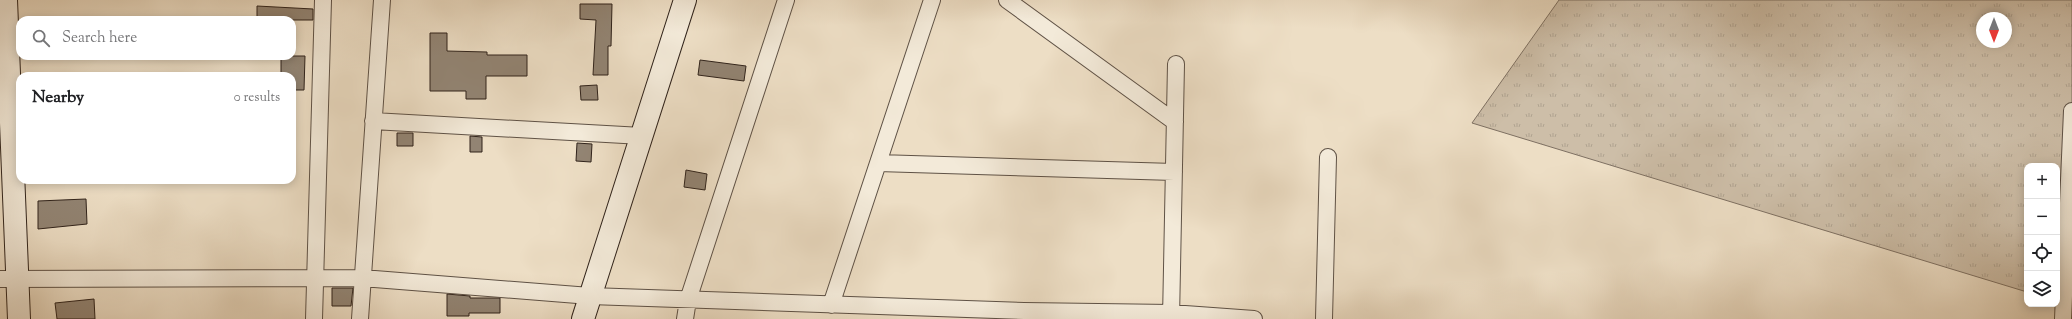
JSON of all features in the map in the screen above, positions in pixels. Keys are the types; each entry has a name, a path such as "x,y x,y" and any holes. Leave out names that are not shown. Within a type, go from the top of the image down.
{"street":[{"path":"6,0 6,138 9,279 19,319"},
{"path":"314,319 323,0"},
{"path":"360,319 382,0"},
{"path":"583,319 684,0"},
{"path":"685,319 688,300 786,0"},
{"path":"831,305 932,0"},
{"path":"1007,0 1175,122"},
{"path":"1171,316 1176,64"},
{"path":"2063,319 2070,217 2072,111"},
{"path":"373,121 642,136"},
{"path":"1324,319 1328,157"},
{"path":"878,163 1174,172"},
{"path":"9,279 362,278 590,296 831,305 1024,315 1171,316 1254,319"}],"green space":[{"path":"1559,0 2072,0 2072,306 2060,302 2060,163 2024,163 2024,291 1472,123"}],"building":[{"path":"580,4 612,4 611,46 608,46 608,75 593,75 596,20 580,19"},
{"path":"257,6 313,9 313,20 296,20 296,16 257,16"},
{"path":"430,33 447,33 447,51 487,52 487,55 527,55 527,76 486,76 486,99 466,99 466,91 430,91"},
{"path":"296,56 305,56 304,90 296,90 296,72 281,72 281,60 296,60"},
{"path":"700,60 746,66 744,81 698,75"},
{"path":"597,85 598,100 581,100 580,86"},
{"path":"397,133 413,133 413,146 397,146"},
{"path":"470,136 482,137 482,152 470,152"},
{"path":"577,143 592,144 591,162 576,161"},
{"path":"686,170 707,174 705,190 684,187"},
{"path":"86,199 87,224 38,229 38,201"},
{"path":"332,288 353,288 351,306 332,306"},
{"path":"447,294 470,296 470,298 500,298 500,313 469,313 469,316 447,316"},
{"path":"94,299 95,319 57,319 55,303"}]}
